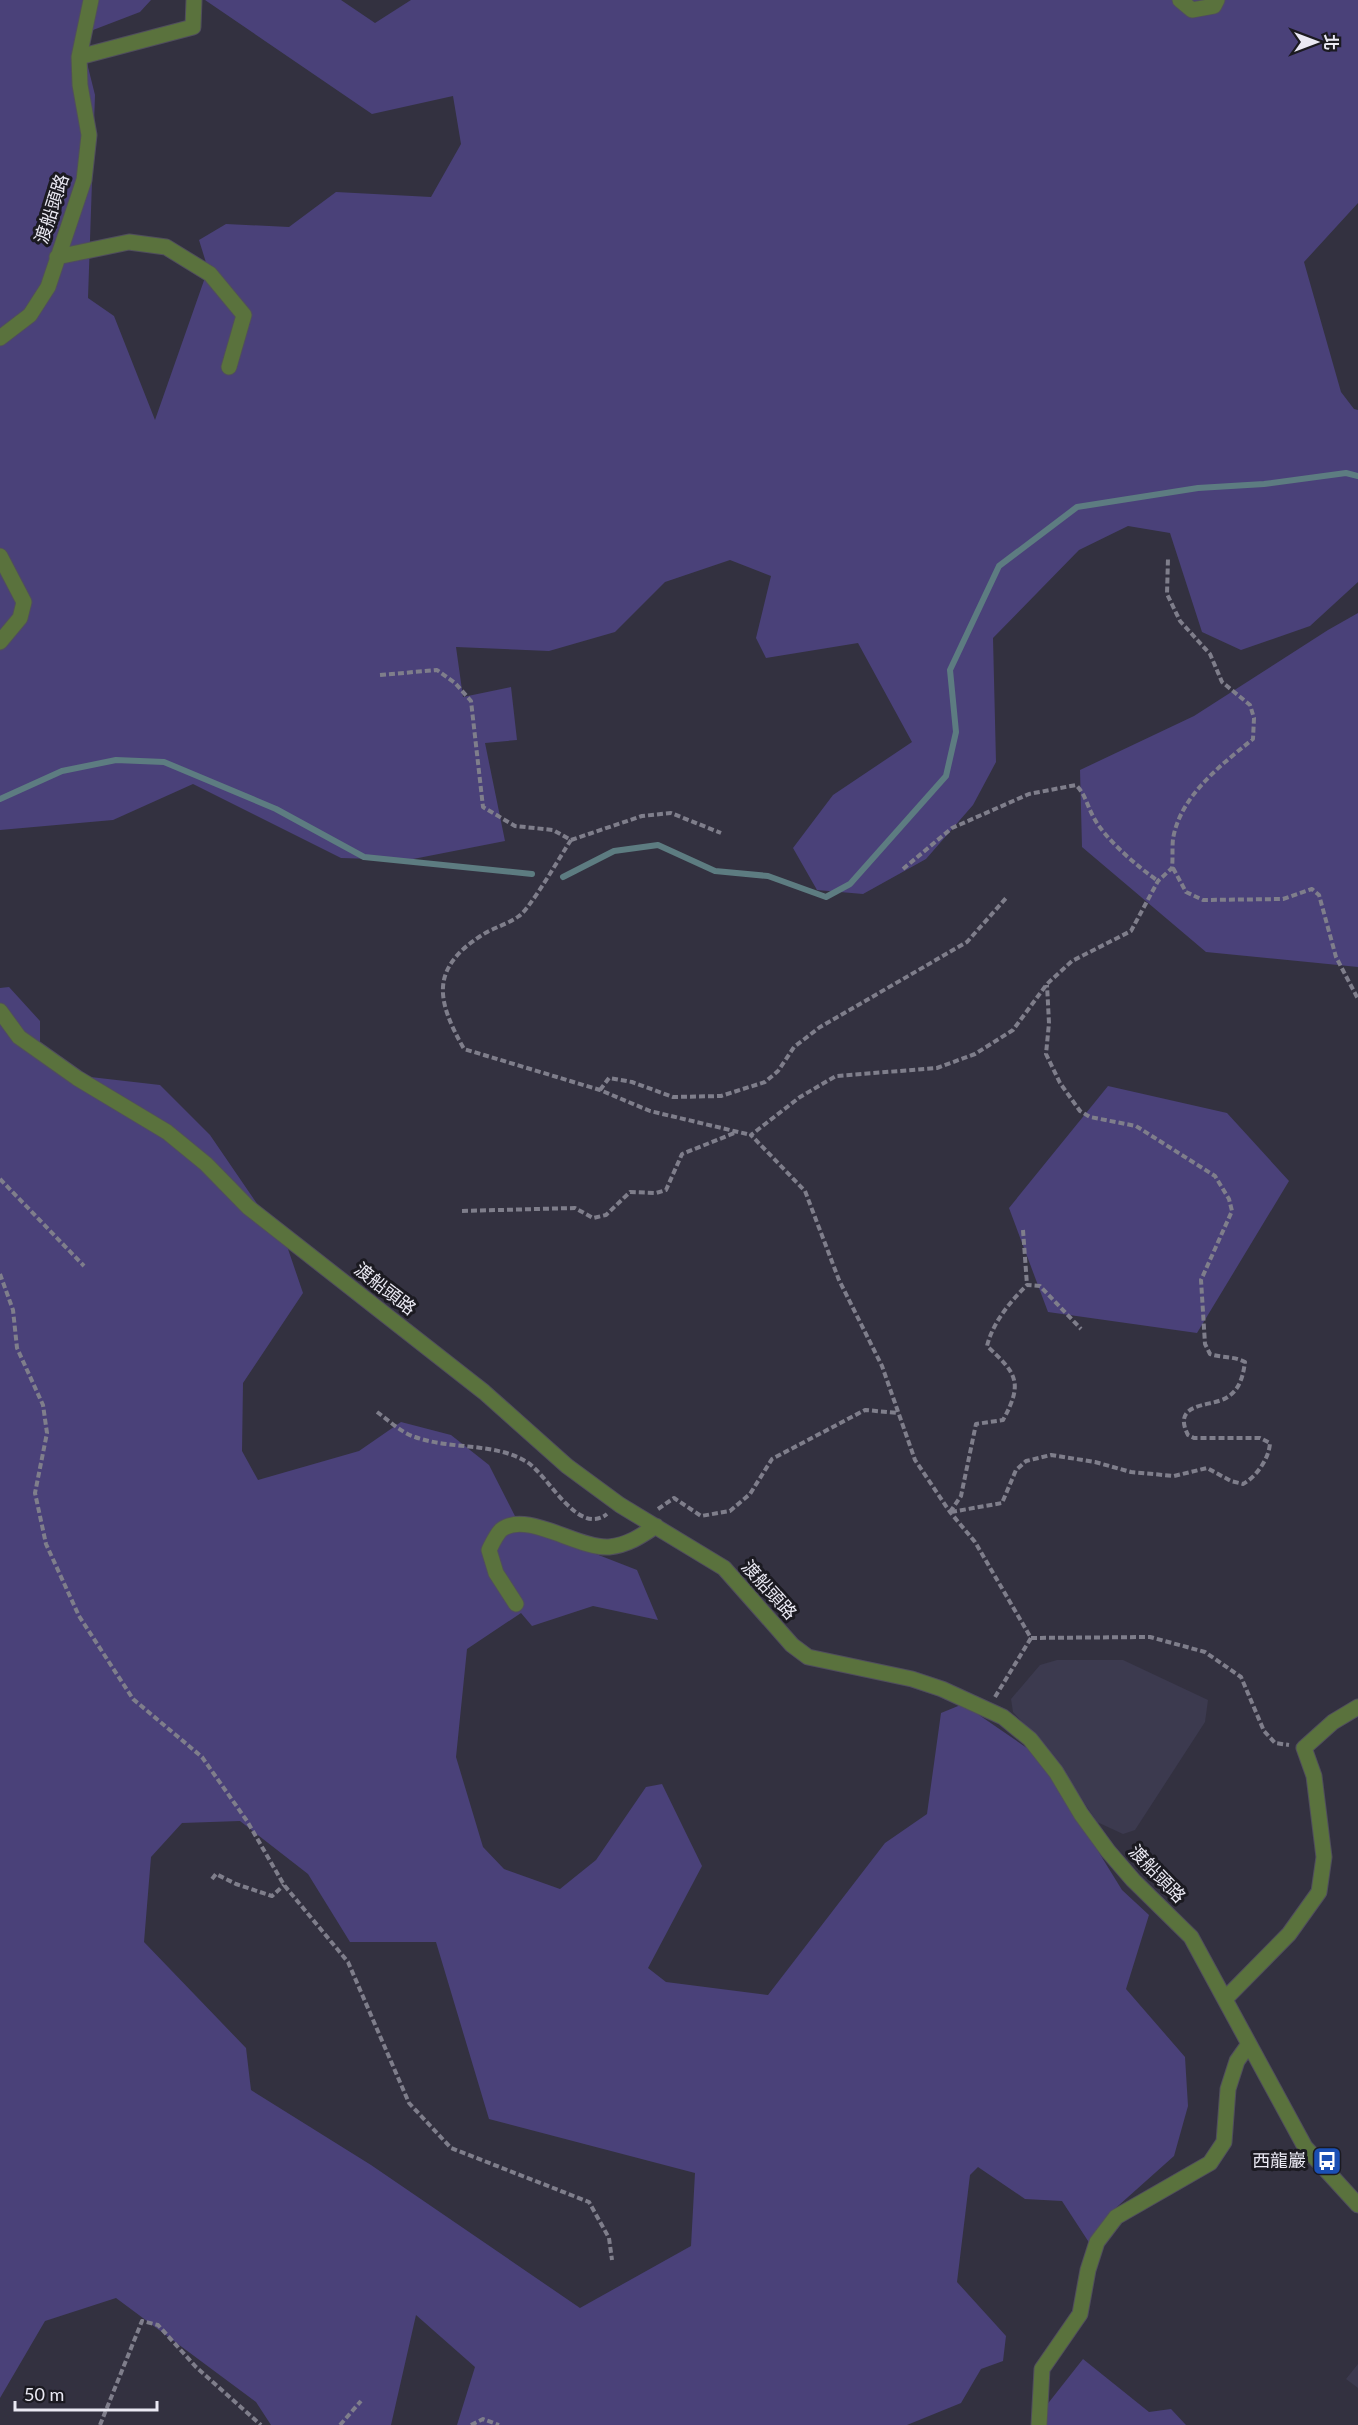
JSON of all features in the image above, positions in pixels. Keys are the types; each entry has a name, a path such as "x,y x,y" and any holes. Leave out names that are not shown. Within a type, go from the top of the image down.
{"street":[{"name":"渡船頭路","path":"0,338 30,315 48,287 84,180 88,135 78,57 91,0"},
{"path":"78,57 193,27 194,0"},
{"path":"1180,0 1192,10 1214,6 1217,0"},
{"path":"57,257 129,242 166,247 210,274 244,315 229,367"},
{"path":"0,556 24,602 20,618 0,642"},
{"name":"渡船頭路","path":"0,1011 20,1037 77,1078 167,1132 206,1164 248,1207 484,1392 567,1466 620,1505 723,1568 792,1645 808,1657 932,1685 978,1703 1003,1717 1030,1739 1056,1772 1081,1814 1108,1851 1132,1880 1191,1937 1305,2147 1358,2205"},
{"path":"516,1604 496,1573 489,1550 500,1531 512,1524 529,1524 586,1545 609,1547 630,1543 650,1522"},
{"path":"1226,1998 1289,1934 1320,1892 1324,1857 1314,1776 1304,1748 1333,1722 1358,1707"},
{"path":"1040,2425 1042,2369 1080,2314 1088,2270 1097,2242 1116,2217 1209,2163 1224,2142 1228,2089 1237,2061 1249,2044"}],"path":[{"path":"1168,558 1167,594 1180,621 1210,654 1222,682 1250,705 1254,718 1253,739 1222,764 1201,786 1183,811 1173,839 1172,868 1186,892 1203,900 1283,899 1312,889 1319,895 1336,957 1358,999"},
{"path":"380,675 437,670 455,682 471,701 483,807 515,826 553,830 571,840"},
{"path":"903,869 952,828 1029,794 1076,785 1084,794 1094,820 1132,862 1158,881"},
{"path":"721,833 671,813 642,816 571,840 521,916 482,935 462,950 446,970 443,985 444,1011 464,1049 600,1090 650,1111 751,1135 805,1191 839,1280 882,1366 915,1460 950,1512 975,1542 1031,1638"},
{"path":"751,1135 800,1097 836,1076 937,1068 975,1054 1013,1030 1047,984 1072,961 1131,931 1158,881 1172,868"},
{"path":"600,1090 609,1078 632,1082 673,1097 721,1096 765,1082 778,1071 794,1047 820,1027 967,942 1006,897"},
{"path":"950,1512 1002,1503 1016,1470 1026,1461 1051,1455 1095,1462 1131,1472 1174,1476 1207,1468 1231,1481 1242,1484 1253,1479 1269,1451 1270,1443 1260,1438 1194,1438 1185,1430 1185,1416 1191,1409 1227,1398 1243,1380 1245,1362 1238,1358 1221,1358 1210,1354 1205,1344 1201,1280 1232,1211 1229,1199 1215,1176 1136,1126 1090,1117 1080,1111 1060,1083 1046,1054 1049,1023 1047,984"},
{"path":"462,1211 575,1208 593,1218 606,1215 630,1192 656,1193 666,1190 682,1154 737,1131"},
{"path":"0,1179 84,1266"},
{"path":"950,1512 961,1496 976,1424 1004,1420 1013,1402 1017,1381 1010,1367 987,1346 990,1334 1011,1302 1027,1285 1023,1230"},
{"path":"0,1274 14,1310 17,1348 43,1405 47,1433 35,1493 46,1544 79,1616 133,1699 202,1757 247,1821 284,1885 348,1962 409,2103 451,2148 589,2202 609,2238 612,2260"},
{"path":"1027,1285 1041,1286 1081,1329"},
{"path":"650,1522 674,1498 701,1515 730,1511 750,1494 772,1459 865,1410 899,1413"},
{"path":"377,1412 414,1437 508,1453 529,1463 577,1514 589,1521 601,1519 620,1505"},
{"path":"1031,1638 1150,1637 1205,1652 1241,1677 1264,1731 1275,1743 1304,1748"},
{"path":"987,1710 1031,1638"},
{"path":"212,1879 216,1874 236,1884 272,1896 284,1885"},
{"path":"100,2425 142,2321 158,2325 196,2367 261,2425"},
{"path":"340,2425 361,2401"},
{"path":"471,2425 483,2419 499,2425"}],"shaded area":[{"path":"0,0 151,0 140,12 80,35 95,95 88,298 114,316 155,420 208,269 199,240 226,224 289,227 336,192 431,197 461,144 453,96 372,114 205,0 341,0 375,23 411,0 1358,0 1358,203 1304,262 1341,392 1354,409 1358,410 1358,582 1310,626 1241,650 1202,632 1170,533 1128,526 1079,550 993,638 996,762 973,805 926,859 863,894 817,890 793,848 833,795 912,742 858,643 766,658 756,638 771,576 730,560 665,582 615,632 549,651 456,647 463,697 511,687 517,740 485,743 505,841 408,860 341,858 193,784 113,820 0,830"},
{"path":"1358,613 1358,967 1206,952 1082,847 1080,770 1194,716"},
{"path":"9,987 40,1021 40,1046 73,1075 160,1085 210,1135 288,1249 303,1293 243,1383 242,1451 258,1480 359,1451 401,1422 451,1435 489,1465 519,1524 637,1570 658,1620 593,1606 532,1626 521,1613 467,1649 456,1757 483,1847 504,1869 560,1889 596,1860 646,1787 662,1784 702,1866 648,1968 666,1982 768,1995 885,1843 927,1814 941,1713 963,1704 1040,1757 1122,1890 1149,1915 1126,1989 1185,2057 1188,2106 1174,2156 1109,2214 1090,2244 1062,2201 1025,2199 978,2167 970,2175 957,2282 1006,2336 1003,2361 981,2369 961,2403 907,2425 457,2425 475,2367 416,2315 391,2425 271,2425 256,2402 116,2298 45,2321 0,2398 0,988","holes":["240,1821 308,1874 350,1942 436,1942 489,2119 695,2173 691,2246 580,2308 371,2165 251,2090 246,2048 144,1942 151,1857 182,1823"]},
{"path":"1108,1086 1227,1113 1289,1181 1197,1333 1048,1312 1009,1208"},
{"path":"1057,1660 1123,1660 1208,1700 1205,1722 1135,1830 1123,1834 1097,1822 1054,1757 1013,1712 1011,1699 1040,1665"},
{"path":"1083,2359 1149,2412 1171,2409 1186,2425 1031,2425"},
{"path":"1358,2364 1358,2388 1346,2379"}],"waterway":[{"path":"563,877 614,851 658,845 715,871 768,876 826,897 850,884 946,776 956,732 950,670 999,566 1077,507 1198,488 1264,484 1346,473 1358,476"},
{"path":"0,799 62,771 116,760 164,762 276,809 364,857 532,874"}],"place":[{"name":"西龍巖","path":"1327,2161"}]}
